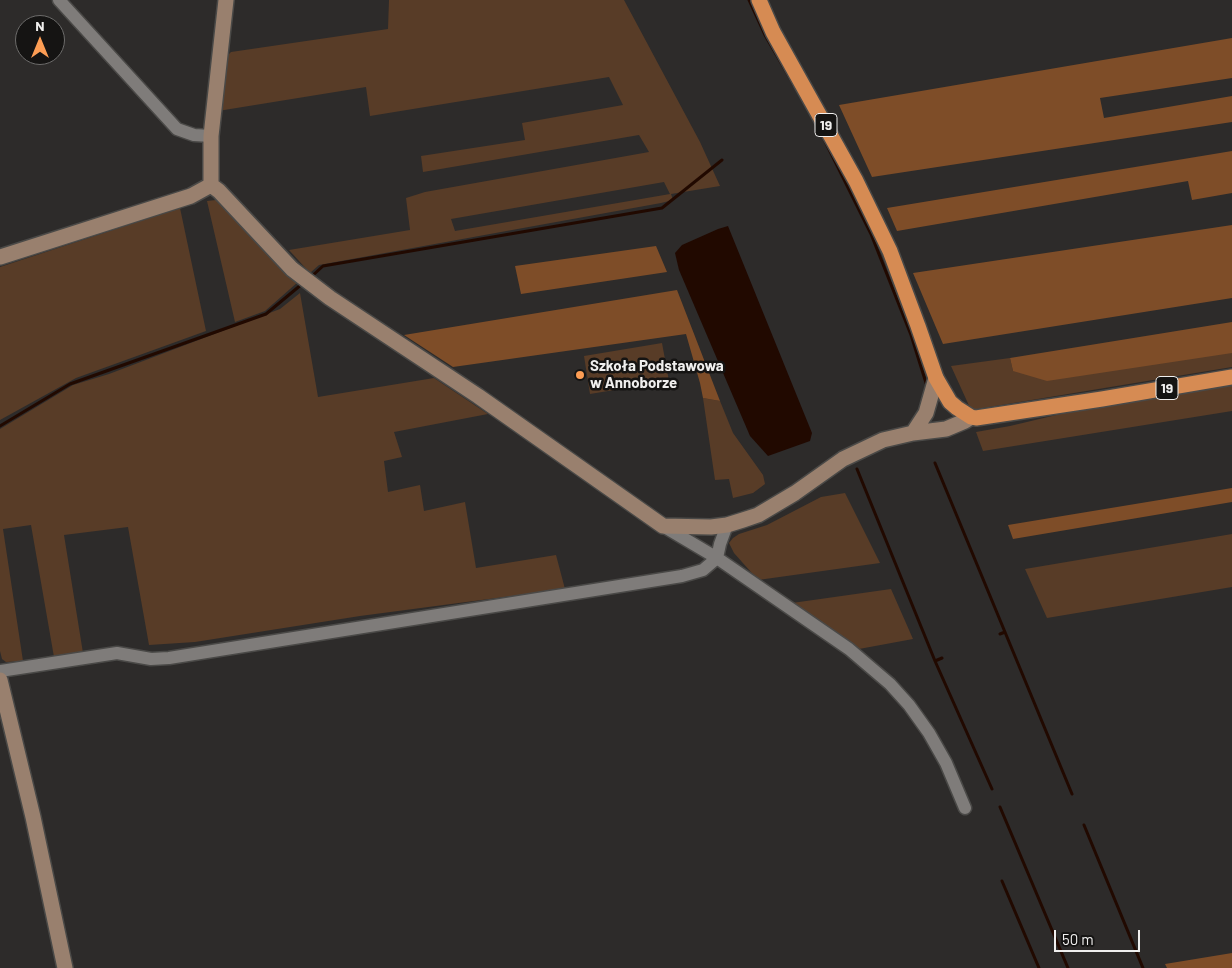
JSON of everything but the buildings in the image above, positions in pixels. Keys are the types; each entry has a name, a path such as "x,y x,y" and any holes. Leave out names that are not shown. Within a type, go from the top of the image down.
{"highway":[{"name":"19","path":"759,0 774,32 856,180 886,242 936,378 950,402 971,417 976,418 1232,377"}],"street":[{"path":"60,0 177,129 194,135 211,136"},
{"path":"211,186 211,136 226,0"},
{"path":"0,257 191,196 211,186"},
{"path":"211,186 219,191 292,269 330,298 478,396 664,526 717,558 849,650 890,684 909,705 929,733 946,763 965,808"},
{"path":"913,433 926,413 936,378"},
{"path":"664,526 700,527 727,525 758,515 851,455 883,440 913,433 946,429 971,417"},
{"path":"0,671 118,653 151,659 188,655 682,576 703,570 717,558 727,525"},
{"path":"0,680 33,817 65,968"}],"shaded area":[{"path":"389,0 624,0 700,142 720,186 671,194 673,200 661,203 319,265 310,273 289,250 410,230 406,198 425,192 649,152 639,135 423,172 421,156 525,140 522,123 623,105 609,77 370,116 366,87 218,111 226,57 231,52 388,29","holes":["664,182 670,194 455,231 451,219"]},
{"path":"1232,38 1232,78 1100,98 1104,118 1232,96 1232,122 872,177 839,105"},
{"path":"1232,151 1232,193 1192,200 1188,181 897,231 887,208"},
{"path":"207,201 223,201 298,282 265,311 235,322"},
{"path":"180,208 206,331 76,378 0,420 0,267"},
{"path":"1232,225 1232,298 943,344 913,273"},
{"path":"728,226 812,433 810,441 768,456 750,436 679,270 675,253 682,245"},
{"path":"656,246 667,272 521,294 515,266"},
{"path":"677,290 720,401 703,398 686,334 453,367 404,335"},
{"path":"300,293 318,397 434,378 488,414 394,432 402,457 384,461 388,492 420,485 424,511 465,502 476,568 556,555 565,589 360,616 195,642 149,645 128,527 64,535 83,653 54,657 31,525 3,529 23,661 6,662 2,659 0,651 0,429 73,385 109,374 280,309"},
{"path":"1232,322 1232,353 1047,381 1013,371 1010,358"},
{"path":"662,343 669,381 590,394 584,356"},
{"path":"1232,351 1232,367 971,410 951,366 1010,358 1013,371"},
{"path":"1232,385 1232,411 983,451 976,432 1073,411"},
{"path":"703,398 720,401 733,433 763,475 765,484 753,493 733,498 729,479 715,480"},
{"path":"1232,488 1232,502 1013,539 1008,525"},
{"path":"845,493 880,563 758,580 734,553 729,543 739,534 767,525 821,497"},
{"path":"1232,534 1232,587 1047,618 1025,569"},
{"path":"891,589 913,639 859,649 792,603"},
{"path":"1232,953 1232,968 1167,968 1165,964"}],"waterway":[{"path":"749,0 765,35 794,85"},
{"path":"817,125 871,234 911,335 927,386"},
{"path":"311,277 323,266 662,208 722,160"},
{"path":"0,426 70,384 266,314 302,284"},
{"path":"935,463 1072,794"},
{"path":"857,469 935,661 992,789"},
{"path":"1000,634 1005,632"},
{"path":"935,661 942,658"},
{"path":"1000,807 1068,968"},
{"path":"1084,825 1143,968"},
{"path":"1002,881 1039,968"}],"place":[{"name":"Szkoła Podstawowa w Annoborze","path":"580,375"}]}
